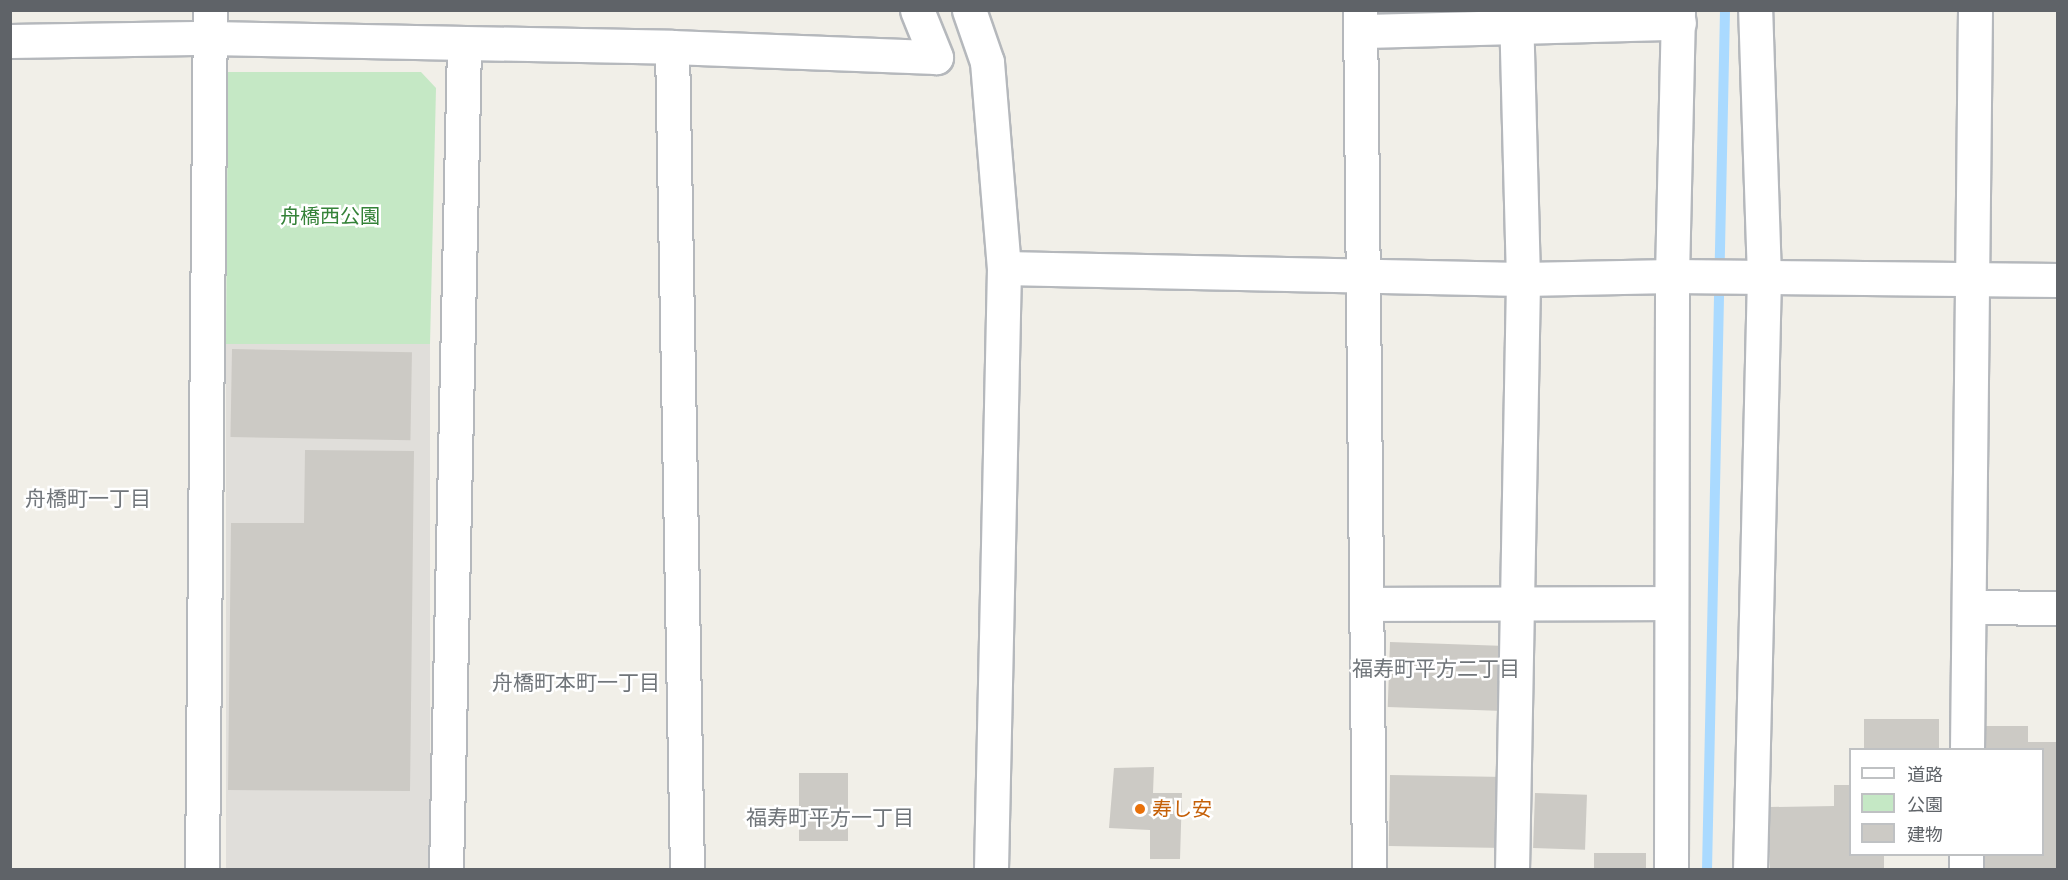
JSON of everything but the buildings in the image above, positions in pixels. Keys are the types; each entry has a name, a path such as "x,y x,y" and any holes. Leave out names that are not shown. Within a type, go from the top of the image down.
{"street":[{"path":"10,41 210,24 464,44 672,47 936,57 917,10"},
{"path":"969,10 987,62 1004,268 991,870"},
{"path":"1750,870 1755,10"},
{"path":"1967,748 1974,279 1975,10"},
{"path":"1369,870 1361,20 1678,17 1682,276 1671,603 1671,870"},
{"path":"1512,870 1522,279 1517,20"},
{"path":"202,870 210,24"},
{"path":"446,870 464,44"},
{"path":"672,47 687,870"},
{"path":"1004,268 1522,279 1682,276 2058,280"},
{"path":"1367,604 1671,603"},
{"path":"1970,607 2058,608"}],"shaded area":[{"path":"226,344 430,344 430,870 226,870"}],"green space":[{"name":"舟橋西公園","path":"228,72 421,72 436,88 430,344 226,344"}],"waterway":[{"path":"1707,870 1725,10"}],"place":[{"name":"寿し安","path":"1140,809"}],"district":[{"name":"舟橋町一丁目","path":"88,499"},
{"name":"福寿町平方二丁目","path":"1436,669"},
{"name":"舟橋町本町一丁目","path":"576,683"},
{"name":"福寿町平方一丁目","path":"830,818"}]}
